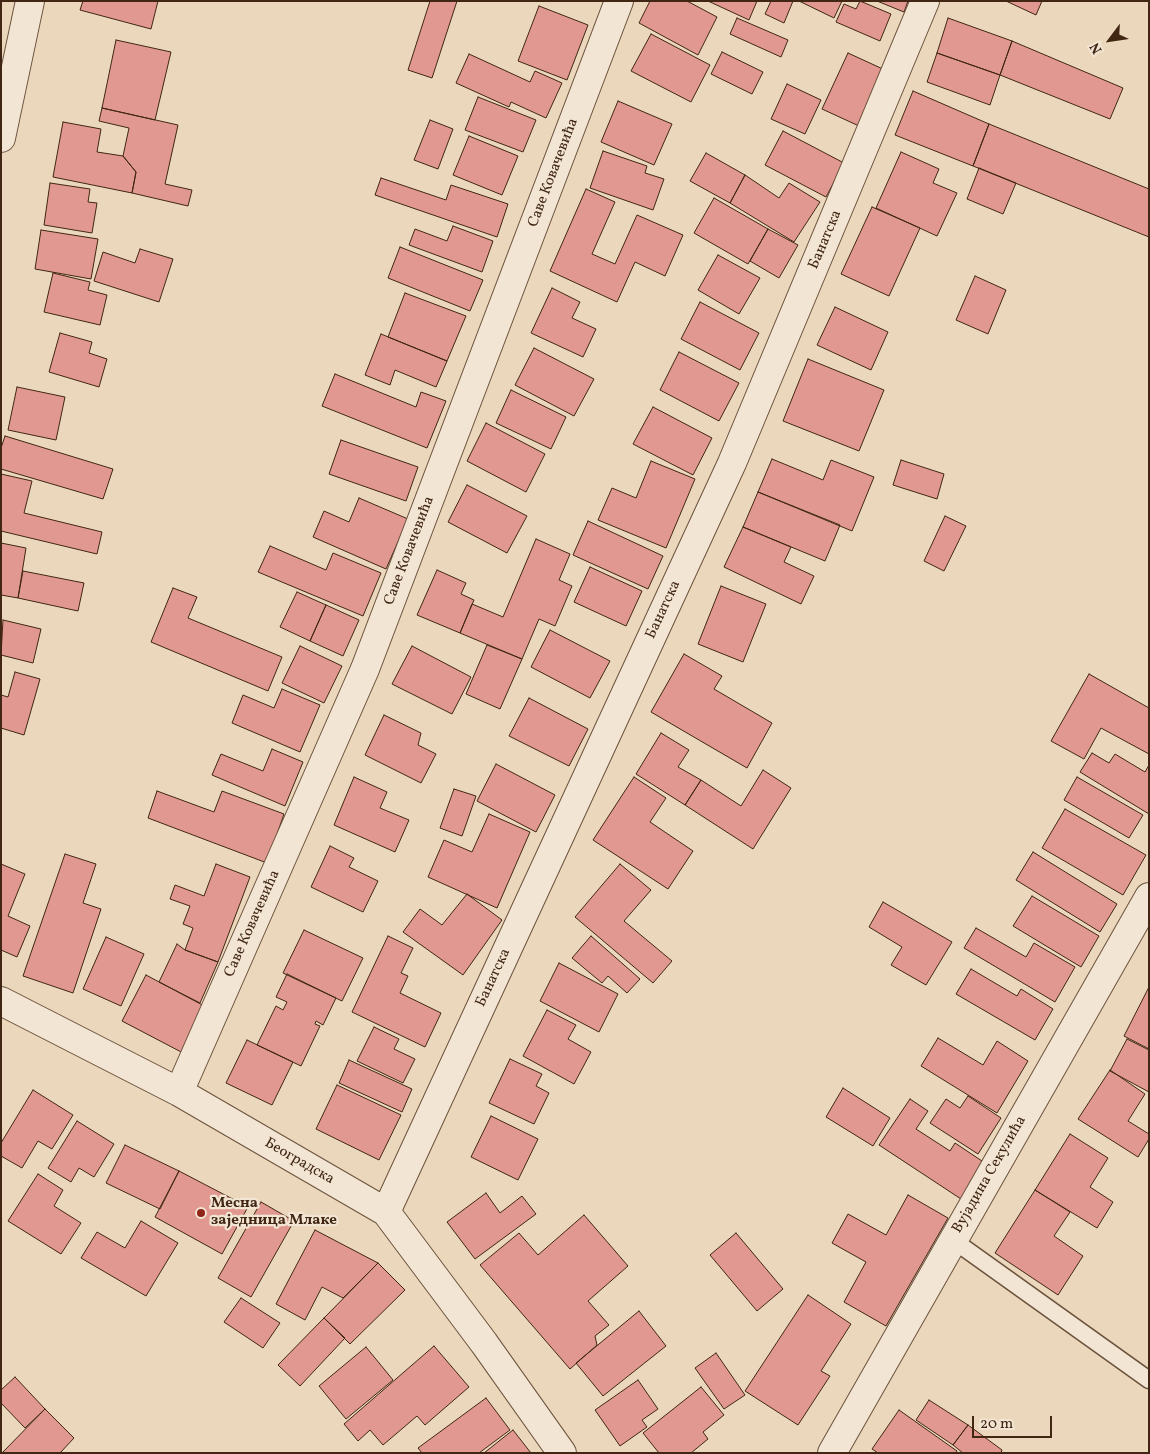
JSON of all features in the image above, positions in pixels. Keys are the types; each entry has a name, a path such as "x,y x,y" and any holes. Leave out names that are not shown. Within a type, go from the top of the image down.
{"street":[{"path":"1,138 30,1"},
{"name":"Саве Ковачевића","path":"179,1092 365,669 619,1"},
{"name":"Банатска","path":"386,1212 732,463 925,1"},
{"name":"Вујадина Секулића","path":"832,1453 1149,897"},
{"name":"Београдска","path":"1,1000 179,1092 386,1212 484,1343 562,1453"}],"lane":[{"path":"953,1240 1149,1380"}],"building":[{"path":"83,1 158,1 151,29 80,10"},
{"path":"430,1 457,1 432,78 408,70"},
{"path":"650,1 687,1 717,17 698,55 639,23"},
{"path":"708,1 757,1 749,20"},
{"path":"771,1 793,1 784,23 765,14"},
{"path":"799,1 842,1 834,18"},
{"path":"860,1 891,14 880,41 836,22 844,4 856,9"},
{"path":"877,1 908,1 904,12"},
{"path":"1006,1 1042,1 1036,15"},
{"path":"539,6 588,25 567,80 518,61"},
{"path":"737,18 788,40 781,57 730,34"},
{"path":"948,18 1012,41 1000,75 937,53"},
{"path":"651,34 710,65 691,102 631,71"},
{"path":"116,40 171,52 155,120 102,108"},
{"path":"1012,41 1123,88 1110,119 1000,75"},
{"path":"722,52 763,72 752,94 711,74"},
{"path":"848,53 885,70 859,126 822,109"},
{"path":"937,53 1000,75 990,105 927,82"},
{"path":"469,54 530,82 535,71 562,83 546,118 511,102 509,107 456,83"},
{"path":"787,84 821,100 805,134 771,119"},
{"path":"913,91 989,124 973,166 895,135"},
{"path":"478,97 536,120 523,152 465,130"},
{"path":"618,101 672,124 654,165 601,142"},
{"path":"102,108 178,125 165,184 192,190 188,206 132,193 136,172 123,156 129,128 99,121"},
{"path":"430,120 453,129 438,169 414,160"},
{"path":"63,122 101,129 97,152 123,156 136,172 132,193 53,177"},
{"path":"989,124 1149,189 1149,237 973,166"},
{"path":"783,131 844,163 826,197 765,165"},
{"path":"469,136 518,156 502,195 453,175"},
{"path":"603,151 647,166 645,173 664,179 653,210 590,188"},
{"path":"901,152 939,169 933,183 957,193 937,236 876,208"},
{"path":"706,153 745,175 730,203 690,181"},
{"path":"979,168 1016,183 1003,214 967,199"},
{"path":"745,175 779,198 789,183 820,202 794,242 730,203"},
{"path":"381,178 446,200 451,185 508,204 497,237 375,195"},
{"path":"50,183 90,189 88,202 97,203 92,233 44,225"},
{"path":"586,189 615,202 592,254 615,264 637,215 683,235 665,276 635,262 617,302 550,271"},
{"path":"714,198 768,229 748,264 694,233"},
{"path":"872,207 920,228 889,296 841,274"},
{"path":"453,226 493,241 482,272 409,245 415,229 447,241"},
{"path":"768,229 798,245 779,278 750,261"},
{"path":"41,230 98,239 91,279 35,269"},
{"path":"400,247 483,280 470,311 388,278"},
{"path":"140,249 173,259 159,302 94,281 103,252 135,263"},
{"path":"718,255 760,278 739,314 698,290"},
{"path":"53,273 90,282 88,290 107,295 100,325 44,312"},
{"path":"975,276 1006,290 988,334 956,320"},
{"path":"552,288 580,302 572,318 596,329 583,357 531,333"},
{"path":"405,293 466,316 447,361 388,337"},
{"path":"700,302 759,333 740,370 681,339"},
{"path":"835,307 888,332 871,370 817,345"},
{"path":"60,333 92,342 89,353 107,359 99,387 49,372"},
{"path":"381,334 447,361 436,387 395,370 390,385 365,375"},
{"path":"534,348 594,379 574,416 515,385"},
{"path":"679,352 739,383 719,421 660,390"},
{"path":"808,359 884,390 859,451 783,421"},
{"path":"335,374 416,407 421,392 446,401 427,448 322,406"},
{"path":"17,387 65,397 56,440 8,430"},
{"path":"511,390 566,417 551,449 496,423"},
{"path":"653,407 712,438 693,475 633,444"},
{"path":"486,423 545,454 526,492 467,461"},
{"path":"5,436 113,469 103,499 1,469 1,448"},
{"path":"341,440 418,467 406,501 329,474"},
{"path":"772,459 823,480 831,460 874,477 852,531 758,492"},
{"path":"901,460 944,474 937,499 893,485"},
{"path":"651,461 695,479 666,548 598,520 612,488 636,498"},
{"path":"1,474 32,481 24,513 102,532 97,554 1,531"},
{"path":"467,485 527,516 507,553 448,522"},
{"path":"758,492 840,525 825,561 743,527"},
{"path":"359,498 408,519 386,569 313,537 324,511 349,522"},
{"path":"945,516 966,526 944,571 924,561"},
{"path":"588,521 663,556 648,589 573,555"},
{"path":"743,527 791,547 784,562 814,576 801,604 724,567"},
{"path":"536,539 570,554 559,580 572,586 555,626 539,619 522,659 460,633 472,604 503,617"},
{"path":"1,543 26,548 18,598 1,595"},
{"path":"270,546 326,570 333,553 381,573 363,616 258,572"},
{"path":"590,567 642,591 626,626 574,602"},
{"path":"437,570 466,583 461,594 474,600 460,633 417,615"},
{"path":"23,571 84,583 78,611 18,598"},
{"path":"721,586 766,604 743,662 698,644"},
{"path":"173,588 197,597 188,618 282,657 268,691 151,642"},
{"path":"297,592 326,605 310,641 280,627"},
{"path":"326,605 359,620 343,656 310,641"},
{"path":"3,620 41,629 33,663 1,655"},
{"path":"550,630 610,661 590,698 531,667"},
{"path":"487,645 522,659 500,709 466,694"},
{"path":"300,646 342,666 324,703 282,683"},
{"path":"412,646 471,677 452,714 392,684"},
{"path":"684,654 722,676 714,689 772,723 747,768 651,712"},
{"path":"15,672 40,679 24,735 1,728 1,695 8,697"},
{"path":"1089,674 1149,708 1149,754 1101,728 1084,759 1051,741"},
{"path":"282,689 320,705 300,752 232,723 243,695 274,708"},
{"path":"529,698 588,729 569,766 509,736"},
{"path":"384,715 421,733 418,745 436,754 421,783 365,755"},
{"path":"661,733 689,750 678,767 701,780 685,805 636,774"},
{"path":"272,749 303,762 285,806 212,775 221,754 263,771"},
{"path":"1092,753 1109,763 1115,754 1145,772 1149,765 1149,814 1080,772"},
{"path":"496,764 555,795 536,832 477,801"},
{"path":"763,770 791,788 753,849 685,805 701,780 741,806"},
{"path":"354,777 387,792 380,808 409,820 395,852 334,825"},
{"path":"634,777 666,798 650,822 693,851 668,889 593,840"},
{"path":"1077,777 1143,815 1129,838 1064,800"},
{"path":"454,789 476,796 462,836 440,828"},
{"path":"157,791 214,812 222,791 284,814 267,863 148,818"},
{"path":"1065,809 1146,855 1123,895 1042,848"},
{"path":"489,814 530,832 497,908 428,877 444,840 472,852"},
{"path":"330,846 354,858 349,867 378,881 363,912 311,887"},
{"path":"1033,852 1117,904 1100,932 1016,880"},
{"path":"65,854 96,864 83,903 101,909 73,993 23,976"},
{"path":"1,864 25,874 8,916 30,926 17,957 1,950"},
{"path":"216,864 250,877 218,962 185,950 193,928 183,924 190,906 170,899 175,885 204,896"},
{"path":"620,864 651,890 624,921 672,961 653,983 575,917"},
{"path":"467,894 502,920 463,975 403,932 420,909 442,925"},
{"path":"1032,896 1099,936 1081,967 1013,926"},
{"path":"883,902 952,942 926,985 891,965 902,947 869,927"},
{"path":"976,928 1026,957 1034,943 1075,967 1055,1002 964,948"},
{"path":"304,930 363,958 342,1001 283,973"},
{"path":"388,936 413,948 401,973 408,976 400,993 441,1013 425,1047 352,1012"},
{"path":"591,936 640,979 627,993 608,976 602,983 572,958"},
{"path":"106,937 144,954 121,1006 83,989"},
{"path":"177,944 185,950 218,962 200,1003 159,982"},
{"path":"559,963 618,994 599,1032 540,1001"},
{"path":"971,969 1017,996 1021,989 1053,1009 1035,1040 956,994"},
{"path":"287,974 336,998 323,1025 316,1021 315,1024 320,1026 301,1066 257,1045 276,1006 283,1010 287,1002 276,997"},
{"path":"146,975 210,1009 185,1054 122,1021"},
{"path":"1149,987 1149,1049 1124,1036"},
{"path":"547,1010 576,1025 568,1039 591,1052 574,1084 523,1056"},
{"path":"374,1027 399,1039 394,1049 415,1059 403,1083 357,1061"},
{"path":"938,1038 983,1065 997,1041 1028,1061 997,1113 921,1066"},
{"path":"1127,1039 1149,1050 1149,1092 1110,1071"},
{"path":"247,1040 293,1062 272,1105 226,1083"},
{"path":"510,1059 542,1074 536,1086 549,1093 534,1124 489,1103"},
{"path":"349,1060 412,1089 402,1112 339,1083"},
{"path":"1110,1070 1145,1094 1128,1121 1149,1134 1149,1139 1138,1157 1078,1119"},
{"path":"337,1085 401,1115 379,1160 316,1129"},
{"path":"843,1088 890,1118 873,1146 826,1117"},
{"path":"33,1090 73,1115 52,1149 38,1141 22,1168 1,1156 1,1143"},
{"path":"968,1096 1001,1118 978,1154 930,1123 946,1099 960,1108"},
{"path":"910,1099 928,1111 916,1129 950,1151 955,1143 985,1163 961,1199 879,1145"},
{"path":"491,1116 538,1139 518,1180 471,1157"},
{"path":"77,1121 114,1144 94,1177 79,1168 71,1182 48,1168"},
{"path":"1070,1134 1108,1158 1090,1187 1113,1202 1097,1228 1035,1190"},
{"path":"125,1145 179,1171 160,1209 106,1183"},
{"name":"Месна заједница Млаке","path":"179,1171 248,1207 222,1254 155,1217"},
{"path":"38,1174 63,1190 54,1206 81,1223 61,1254 8,1221"},
{"path":"1035,1190 1070,1212 1054,1236 1083,1256 1058,1295 995,1253"},
{"path":"486,1193 500,1213 522,1196 536,1214 475,1259 447,1222"},
{"path":"908,1195 948,1218 886,1326 844,1302 866,1262 832,1243 848,1214 886,1235"},
{"path":"261,1202 294,1221 251,1297 218,1278"},
{"path":"584,1215 628,1266 588,1301 609,1325 595,1336 597,1345 570,1369 480,1265 519,1233 538,1255"},
{"path":"141,1221 178,1243 146,1296 81,1258 97,1232 125,1248"},
{"path":"315,1230 378,1263 343,1298 322,1287 305,1320 276,1304"},
{"path":"736,1233 783,1289 757,1311 710,1255"},
{"path":"378,1263 405,1290 350,1344 324,1318"},
{"path":"808,1295 851,1324 821,1371 830,1376 798,1425 745,1391"},
{"path":"241,1298 280,1323 263,1348 224,1322"},
{"path":"639,1311 666,1346 603,1396 576,1363"},
{"path":"324,1318 345,1338 300,1386 278,1365"},
{"path":"434,1346 469,1387 425,1425 417,1416 383,1445 370,1430 358,1441 344,1424"},
{"path":"366,1347 393,1380 346,1419 319,1386"},
{"path":"716,1353 745,1395 724,1409 695,1368"},
{"path":"15,1377 45,1409 25,1428 1,1403 1,1390"},
{"path":"638,1380 658,1409 642,1420 647,1427 620,1446 595,1410"},
{"path":"701,1387 724,1415 703,1432 708,1439 691,1453 659,1453 643,1433"},
{"path":"486,1398 510,1430 479,1453 422,1453 418,1448"},
{"path":"929,1400 968,1425 953,1445 916,1420"},
{"path":"45,1409 74,1438 60,1453 2,1453"},
{"path":"899,1410 957,1451 956,1453 878,1453 872,1449"},
{"path":"968,1425 1002,1450 1001,1453 963,1453 953,1445"},
{"path":"513,1430 531,1453 484,1453"}],"place":[{"name":"Месна заједница Млаке","path":"201,1213"}]}
